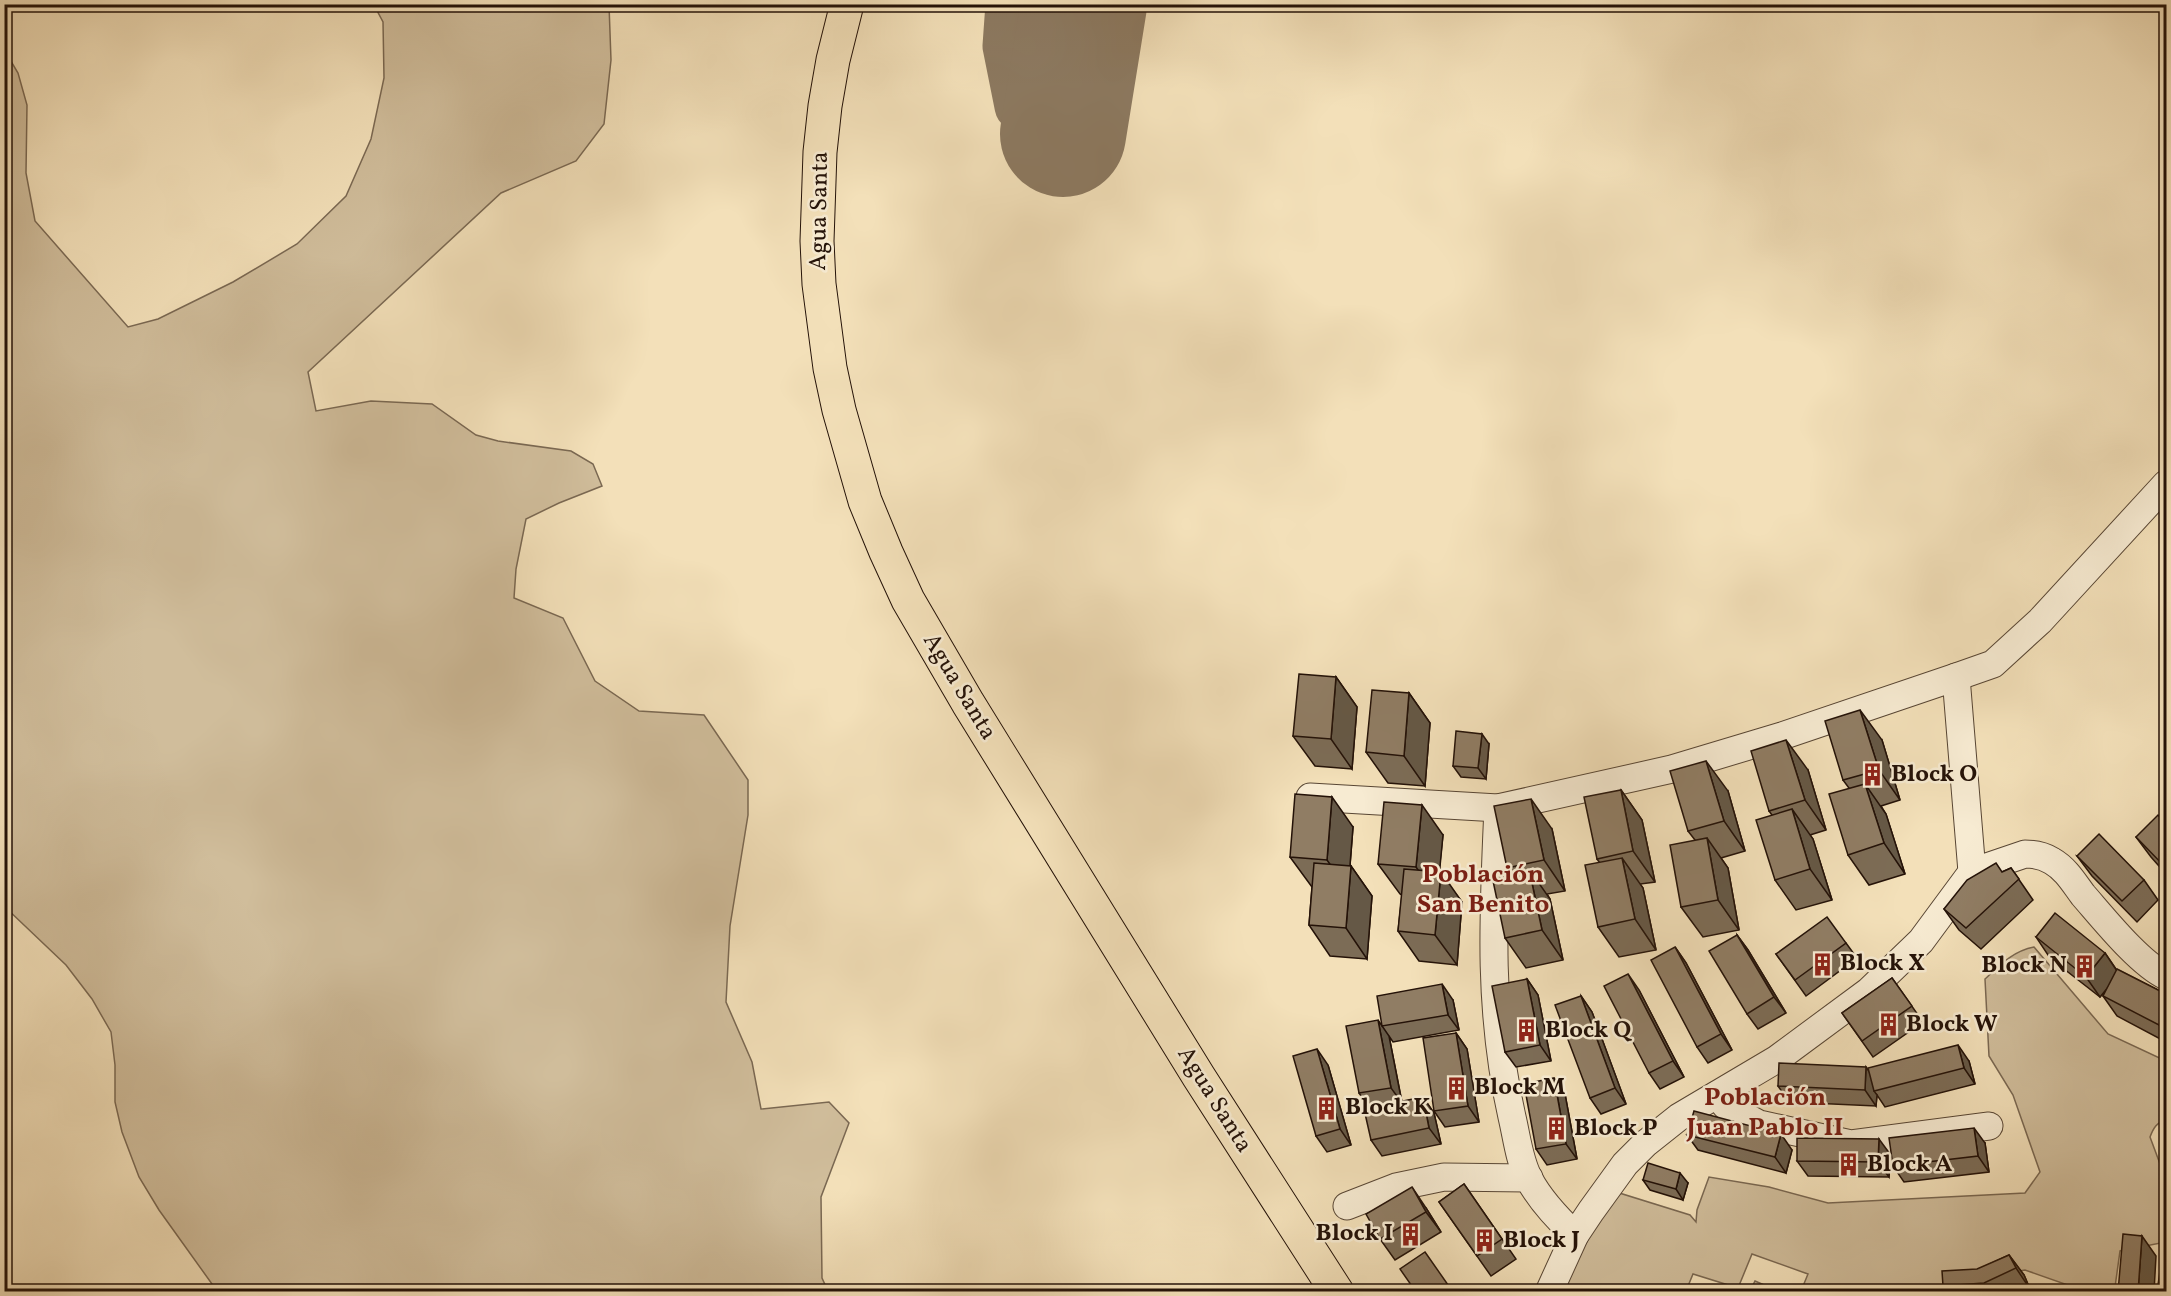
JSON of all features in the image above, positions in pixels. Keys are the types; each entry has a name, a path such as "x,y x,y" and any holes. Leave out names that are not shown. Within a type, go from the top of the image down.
{"main road":[{"name":"Agua Santa","path":"847,4 833,60 825,106 820,152 817,242 819,284 830,368 839,410 865,501 885,552 908,600 962,693 1198,1077 1337,1292"}],"street":[{"path":"1310,798 1498,808 1644,776 1692,763 1782,736 1993,664 2040,621 2166,484"},
{"path":"1956,677 1972,872"},
{"path":"1498,808 1492,945 1496,1011 1508,1096 1519,1152 1529,1178 1545,1202 1575,1235"},
{"path":"1549,1292 1575,1235 1608,1187 1645,1144 1679,1116 1717,1095 1808,1037 1878,983 1921,940 1972,872 2025,854 2035,854 2051,860 2063,870 2136,954 2166,976"},
{"path":"1717,1095 1726,1106 1760,1124 1851,1144 1989,1126"},
{"path":"1347,1206 1396,1187 1444,1178 1529,1178"}],"shaded area":[{"path":"374,5 609,5 611,60 604,124 576,161 501,193 308,372 316,411 371,401 432,404 476,435 498,441 571,451 593,464 602,486 526,519 516,569 514,598 563,618 595,681 639,711 704,715 748,780 748,815 730,926 726,1002 752,1062 761,1109 829,1102 849,1123 821,1197 822,1278 828,1291 217,1291 159,1210 139,1177 122,1132 115,1102 115,1065 111,1032 92,999 66,965 5,907 5,51 18,73 27,105 26,173 35,221 128,327 158,319 233,282 297,244 346,196 371,139 384,78 383,22"},
{"path":"2034,947 2108,1034 2166,1061 2166,1121 2154,1128 2150,1137 2166,1180 2166,1242 2120,1251 2115,1287 2079,1289 2025,1270 1956,1281 1956,1291 1801,1291 1808,1274 1752,1254 1738,1288 1693,1274 1686,1291 1562,1292 1587,1235 1616,1192 1690,1215 1696,1222 1697,1210 1709,1177 1769,1187 1828,1203 2025,1193 2040,1172 2013,1095 1989,1056 1985,979 2013,955"},
{"path":"1755,1281 1778,1291 1750,1291"}],"building":[{"path":"1299,674 1336,677 1331,739 1293,736"},
{"path":"1372,690 1409,693 1404,756 1366,752"},
{"path":"1860,710 1879,770 1843,780 1825,721"},
{"path":"1456,731 1482,734 1478,768 1453,766"},
{"path":"1786,740 1805,800 1769,811 1751,751"},
{"path":"1706,761 1724,821 1688,831 1670,771"},
{"path":"1865,784 1884,843 1848,855 1829,794"},
{"path":"1621,790 1633,851 1597,859 1584,797"},
{"path":"1295,794 1332,797 1327,860 1290,857"},
{"path":"1531,799 1544,860 1507,868 1494,806"},
{"path":"1384,802 1422,805 1416,867 1378,864"},
{"path":"1792,809 1810,869 1775,880 1756,820"},
{"path":"2158,815 2166,824 2166,868 2136,837"},
{"path":"2099,834 2144,880 2122,901 2077,856"},
{"path":"1707,838 1718,900 1681,907 1670,845"},
{"path":"1622,858 1635,919 1598,927 1585,865"},
{"path":"1314,863 1351,866 1346,928 1309,925"},
{"path":"1996,863 2002,872 2011,868 2019,879 1966,928 1944,909 1967,880"},
{"path":"1404,869 1441,872 1435,935 1398,931"},
{"path":"1529,869 1542,930 1505,938 1492,876"},
{"path":"2055,913 2105,953 2086,977 2036,937"},
{"path":"1827,917 1846,943 1795,980 1776,954"},
{"path":"1737,935 1774,997 1747,1014 1709,951"},
{"path":"1675,947 1721,1034 1697,1047 1651,960"},
{"path":"2117,969 2166,994 2166,1011 2159,1025 2103,996"},
{"path":"1628,974 1673,1061 1649,1073 1604,986"},
{"path":"1892,978 1912,1006 1862,1041 1842,1013"},
{"path":"1527,979 1540,1045 1505,1052 1492,986"},
{"path":"1442,984 1448,1015 1382,1026 1377,996"},
{"path":"1581,996 1615,1088 1590,1098 1555,1005"},
{"path":"1378,1020 1391,1088 1359,1093 1346,1026"},
{"path":"1456,1033 1468,1106 1434,1111 1423,1038"},
{"path":"1958,1045 1964,1068 1874,1091 1868,1068"},
{"path":"1317,1049 1340,1129 1316,1136 1293,1056"},
{"path":"1779,1063 1866,1067 1865,1090 1778,1086"},
{"path":"1554,1078 1566,1144 1536,1149 1524,1084"},
{"path":"1423,1097 1429,1128 1371,1140 1364,1109"},
{"path":"1694,1111 1781,1134 1775,1157 1687,1135"},
{"path":"1974,1128 1978,1156 1893,1166 1889,1138"},
{"path":"1797,1138 1879,1139 1878,1162 1797,1161"},
{"path":"1648,1163 1680,1173 1676,1189 1643,1180"},
{"name":"Block J","path":"1464,1184 1502,1239 1477,1256 1439,1202"},
{"path":"1412,1187 1426,1212 1380,1239 1366,1214"},
{"path":"2123,1234 2142,1236 2138,1292 2118,1292"},
{"path":"2165,1236 2166,1292 2157,1292"},
{"path":"1425,1252 1453,1292 1416,1292 1400,1269"},
{"path":"2009,1255 2016,1268 1984,1283 1943,1286 1942,1271 1977,1269"}],"taxiway":[{"path":"1011,4 1008,46 1020,106 1063,134"}],"runway":[{"path":"1063,134 1084,4"}],"place":[{"name":"Block O","path":"1873,775"},
{"name":"Block X","path":"1822,964"},
{"name":"Block N","path":"2085,966"},
{"name":"Block W","path":"1888,1025"},
{"name":"Block Q","path":"1527,1031"},
{"name":"Block M","path":"1456,1088"},
{"name":"Block K","path":"1327,1108"},
{"name":"Block P","path":"1556,1129"},
{"name":"Block A","path":"1849,1165"},
{"name":"Block I","path":"1411,1234"},
{"name":"Block J","path":"1485,1241"}],"district":[{"name":"Población San Benito","path":"1483,890"},
{"name":"Población Juan Pablo II","path":"1765,1113"}]}
